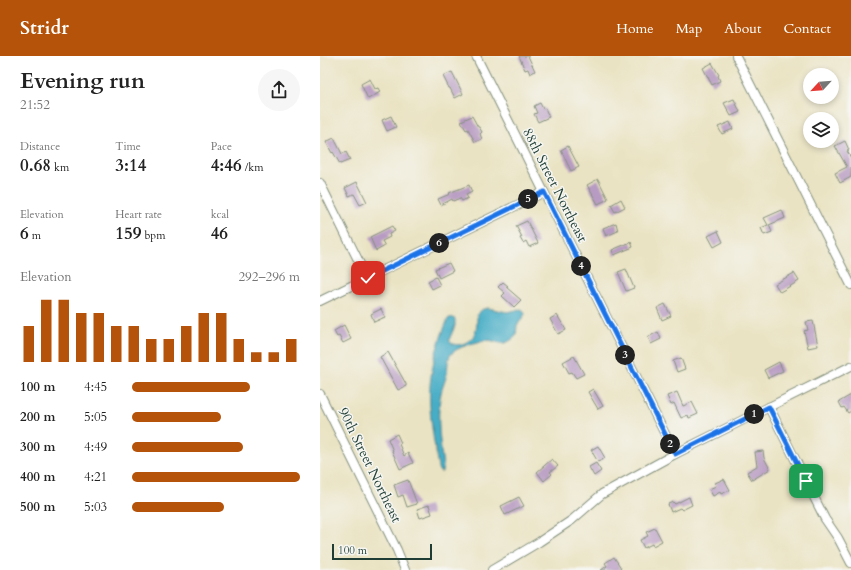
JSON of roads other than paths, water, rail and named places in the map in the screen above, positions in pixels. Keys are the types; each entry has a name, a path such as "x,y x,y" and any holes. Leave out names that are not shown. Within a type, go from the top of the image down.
{"street":[{"name":"88th Street Northeast","path":"476,56 675,454"},
{"path":"736,56 851,285"},
{"path":"320,183 368,278"},
{"path":"320,301 544,192"},
{"path":"492,570 572,520 602,494 675,454 851,366"},
{"name":"90th Street Northeast","path":"320,394 397,550 405,570"},
{"path":"769,407 824,519 838,538 851,562"}],"water":[{"path":"488,308 507,312 521,309 525,314 517,325 516,336 506,343 487,340 457,349 451,354 448,361 447,374 441,392 439,406 439,432 443,465 442,472 440,472 433,437 430,405 431,376 436,351 448,319 455,319 455,326 449,340 453,344 460,345 474,336 477,326 477,314 483,309"}]}
